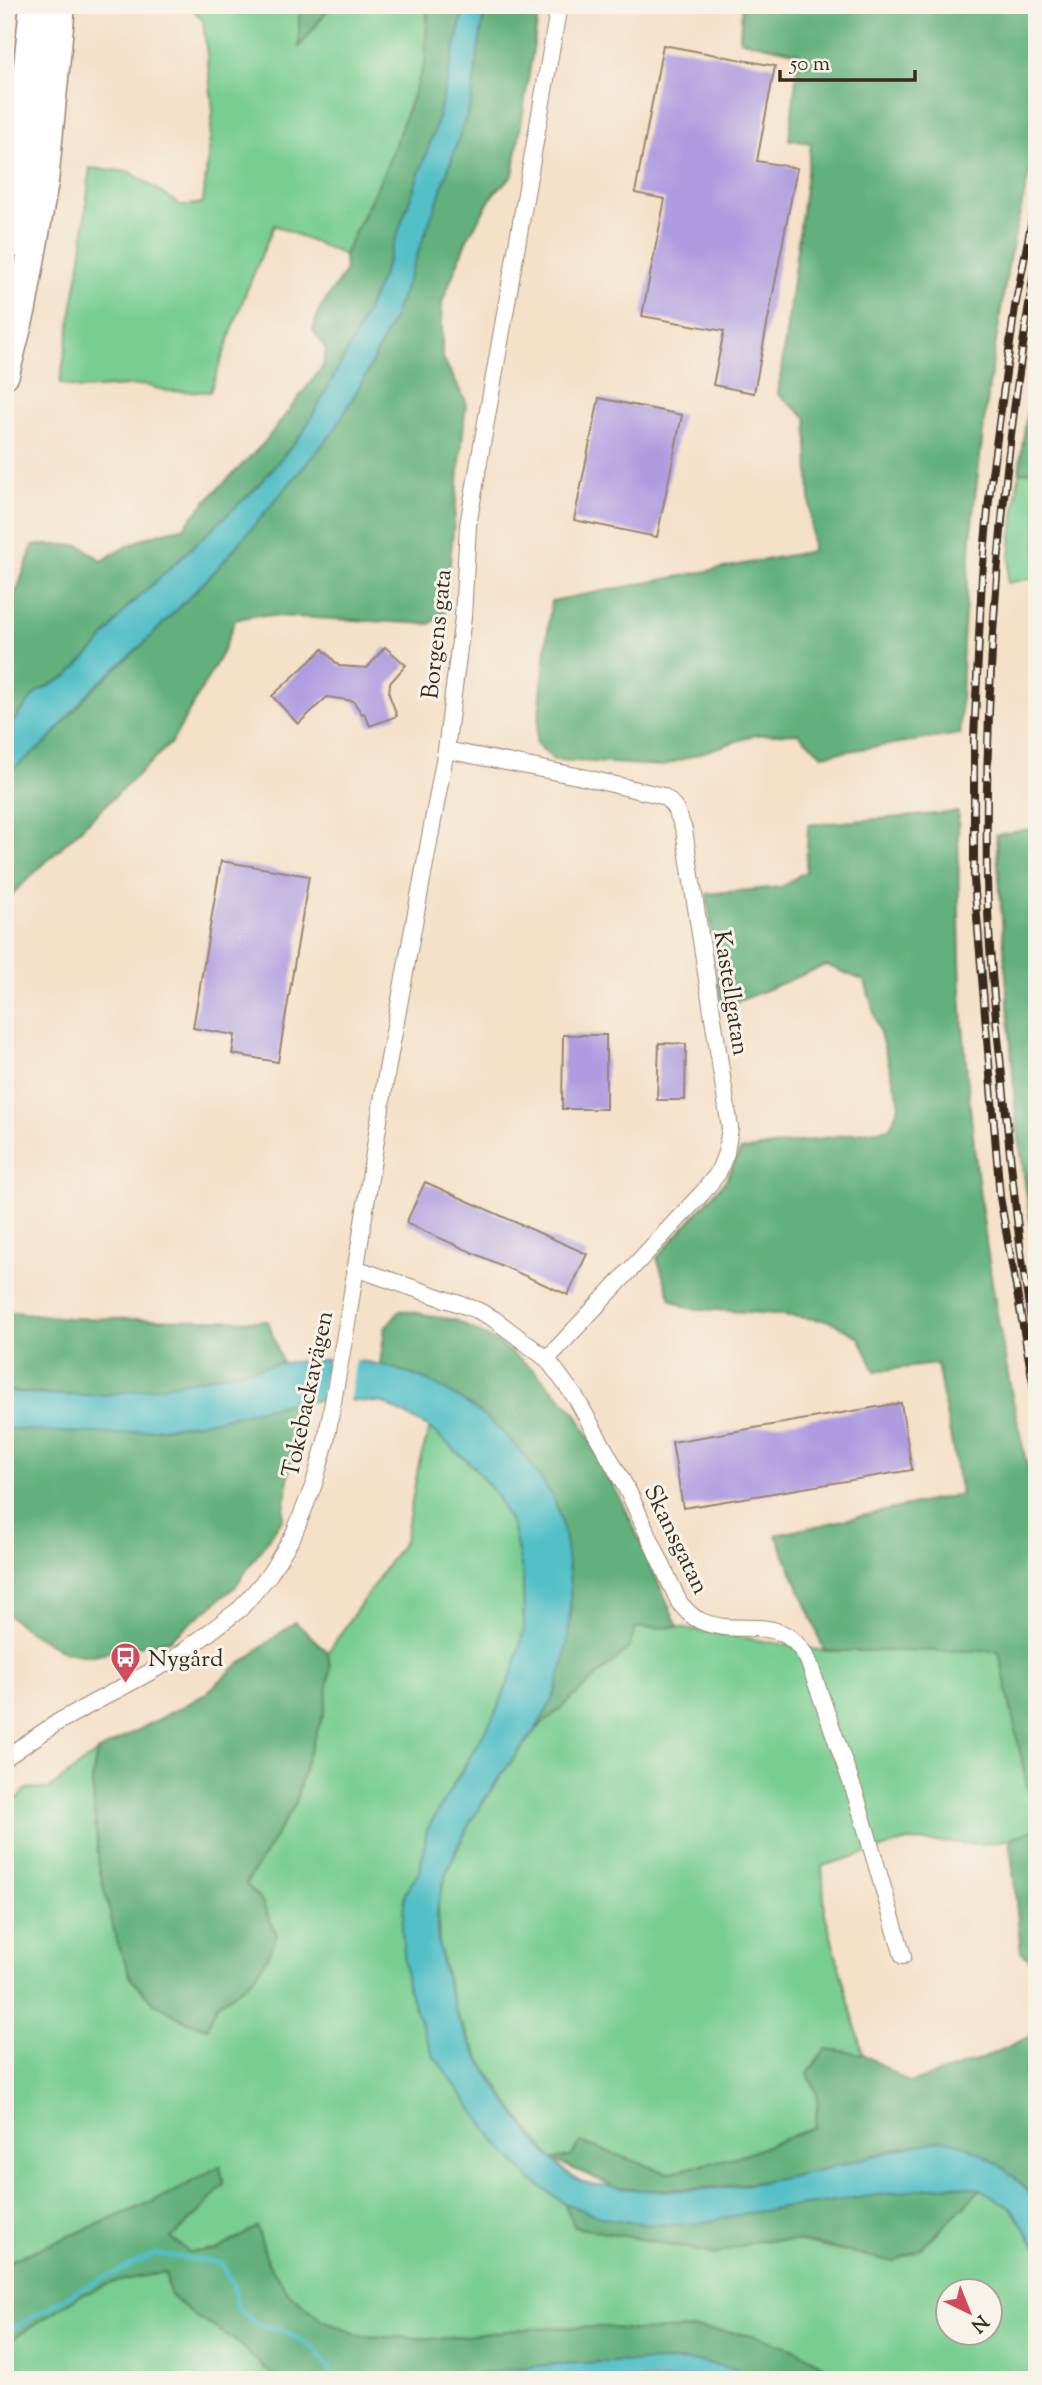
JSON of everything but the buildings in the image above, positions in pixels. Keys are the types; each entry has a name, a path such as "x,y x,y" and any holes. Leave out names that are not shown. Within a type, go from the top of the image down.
{"highway":[{"path":"5,248 16,188 34,5"},
{"path":"5,374 22,308 44,182 61,5"}],"street":[{"name":"Borgens gata","path":"355,1268 387,1070 446,750 463,617 468,525 559,5"},
{"name":"Kastellgatan","path":"446,750 663,796 671,801 684,830 730,1128 726,1153 718,1173 685,1214 547,1359"},
{"name":"Tokebackavägen","path":"5,1758 58,1722 174,1659 240,1609 269,1575 293,1536 314,1484 326,1441 355,1268"},
{"name":"Skansgatan","path":"355,1268 477,1310 494,1319 547,1359 576,1398 629,1493 679,1602 689,1614 708,1624 778,1630 804,1653 857,1799 903,1956"}],"green space":[{"path":"189,5 299,5 300,46 332,5 428,5 425,63 387,166 344,255 274,225 244,297 210,392 168,391 144,385 80,389 60,383 82,252 90,168 130,172 182,206 203,203 213,110 203,20"},
{"path":"299,5 332,5 299,47"},
{"path":"428,5 465,5 435,130 382,277 354,340 303,433 256,488 126,609 96,648 68,676 37,692 5,732 5,611 18,588 33,545 80,545 102,561 141,540 183,528 263,444 323,366 326,349 313,330 319,310 345,272 344,255 387,166 425,63"},
{"path":"485,5 540,5 513,175 494,193 467,239 442,303 442,356 466,402 445,612 430,624 256,615 235,620 223,651 172,742 5,901 5,775 48,741 89,693 144,643 216,570 334,431 366,375 393,319 471,102"},
{"path":"742,5 1037,5 1037,140 1009,260 988,392 973,514 963,640 960,734 822,755 798,733 755,735 662,766 554,760 536,743 551,601 812,551 807,418 778,394 811,143 789,140 799,53 740,40"},
{"path":"1037,359 1037,470 1019,473 1025,425"},
{"path":"1037,470 1037,577 1007,583 1019,473"},
{"path":"958,812 961,999 974,1147 1000,1328 1037,1508 1037,1966 1021,1952 1010,1839 1036,1829 999,1651 824,1651 776,1535 961,1494 937,1364 875,1371 859,1337 830,1321 688,1308 671,1299 657,1258 726,1180 740,1151 890,1128 900,1103 865,981 826,965 722,1008 707,894 781,887 806,871 808,825"},
{"path":"1037,828 1037,1269 1016,1117 996,835"},
{"path":"400,1310 455,1320 494,1340 534,1370 577,1414 626,1510 678,1627 636,1628 628,1649 537,1729 554,1694 563,1665 571,1612 569,1569 554,1501 526,1458 499,1429 428,1381 380,1365 385,1328"},
{"path":"5,1311 68,1318 268,1321 282,1363 170,1387 125,1393 65,1395 5,1390"},
{"path":"298,1402 283,1518 235,1587 169,1640 88,1656 64,1652 25,1629 5,1612 5,1428 86,1433 146,1431"},
{"path":"430,1428 474,1467 495,1493 513,1527 523,1574 524,1630 513,1672 495,1714 427,1829 420,1870 405,1894 402,1931 530,2179 564,2203 575,2227 714,2255 759,2240 798,2241 844,2252 955,2213 981,2189 1012,2209 1037,2248 1037,2380 842,2380 831,2370 795,2349 753,2335 696,2329 639,2331 603,2327 534,2328 440,2339 362,2336 322,2320 288,2292 268,2263 257,2227 217,2250 189,2252 170,2238 200,2212 220,2166 166,2196 5,2263 5,1810 28,1788 49,1789 97,1752 92,1781 99,1867 116,1939 132,1980 153,2002 207,2028 217,2004 236,1992 262,1902 246,1884 295,1804 330,1670 328,1652 405,1539 419,1463"},
{"path":"295,1622 328,1652 330,1670 325,1710 307,1759 295,1804 246,1884 262,1902 277,1935 268,1956 254,1977 217,2004 207,2028 185,2021 153,2002 132,1980 116,1939 99,1867 92,1781 97,1752 204,1695 233,1669"},
{"path":"678,1627 824,1651 999,1651 1036,1829 1010,1839 985,1844 907,1841 822,1866 825,1914 863,2054 826,2049 815,2127 744,2155 667,2173 582,2143 571,2157 552,2159 517,2115 480,2059 455,2011 439,1947 438,1901 450,1865 470,1823 507,1767 537,1729 628,1649 636,1628"},
{"path":"1037,2024 1037,2208 1026,2190 904,2147 775,2180 719,2187 641,2191 615,2187 552,2159 571,2157 581,2142 667,2173 744,2155 815,2127 818,2097 808,2073 826,2049 863,2054 910,2083 982,2059 1029,2037"},
{"path":"220,2166 224,2184 200,2212 171,2238 189,2252 217,2250 257,2227 268,2263 288,2292 322,2320 361,2336 440,2339 534,2328 603,2327 639,2331 696,2329 753,2335 795,2349 831,2370 842,2380 760,2380 739,2370 697,2361 553,2364 483,2373 460,2380 278,2380 232,2338 195,2316 170,2295 165,2272 114,2282 79,2296 5,2344 5,2263 166,2196"},
{"path":"951,2185 981,2189 922,2248 894,2262 798,2241 759,2240 715,2255 575,2227 564,2203 604,2218 645,2224 692,2225 747,2213"},
{"path":"165,2272 195,2316 232,2338 278,2380 5,2380 5,2344 79,2296 114,2282"}],"water":[{"path":"465,5 485,5 471,102 393,319 366,375 334,431 216,570 144,643 89,692 48,741 5,775 5,732 37,692 68,676 96,648 126,609 256,488 303,433 354,340 382,277 435,130"},
{"path":"334,1359 375,1364 404,1372 449,1392 470,1405 524,1455 553,1499 561,1522 570,1587 569,1628 562,1669 554,1695 538,1725 496,1782 466,1830 450,1864 437,1912 443,1968 454,2007 490,2077 528,2131 566,2172 583,2182 670,2191 756,2183 946,2140 985,2156 1024,2187 1037,2209 1037,2248 1012,2209 981,2189 951,2185 747,2213 692,2225 645,2224 603,2218 564,2203 530,2179 498,2144 433,2055 407,1987 402,1931 405,1893 420,1870 427,1830 495,1714 513,1672 524,1630 523,1574 513,1528 495,1493 474,1467 430,1428 383,1403 334,1399 281,1404 216,1420 119,1434 5,1428 5,1391 47,1395 103,1395 160,1387 282,1363"},
{"path":"697,2361 740,2370 760,2380 460,2380 548,2365"}],"pier":[{"path":"329,1356 356,1358 349,1403 321,1403"}],"waterway":[{"path":"5,2333 85,2287 155,2254 221,2263 234,2286 237,2308 257,2324 283,2330 315,2349 329,2368 332,2380"}],"railway":[{"path":"1037,194 1015,307 990,489 982,576 974,738 974,880 1000,1197 1037,1405"},
{"path":"1037,255 1005,487 992,642 987,798 989,936 994,996 1018,1232 1037,1350"}],"place":[{"name":"Nygård","path":"125,1685"}]}
